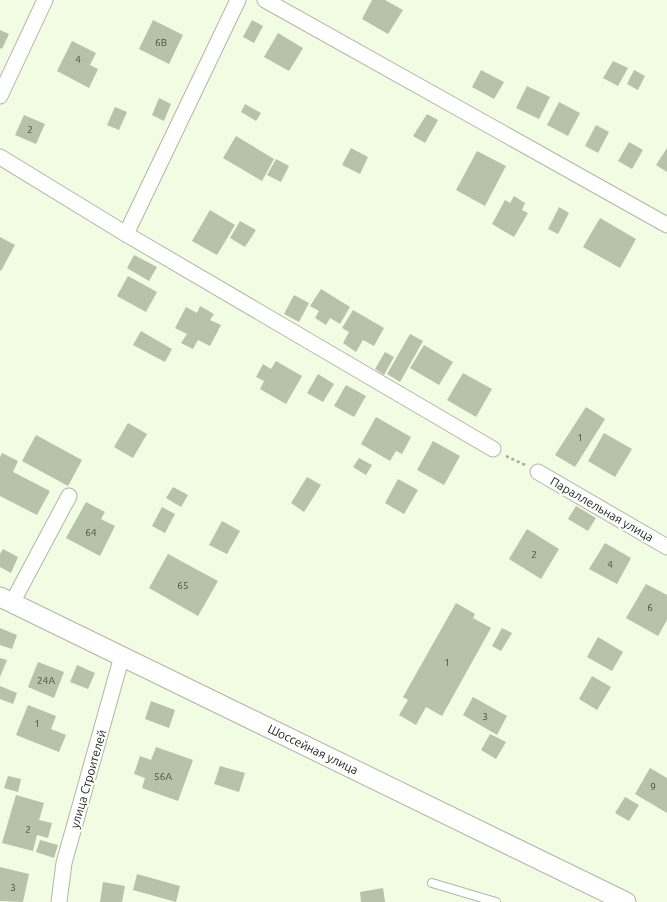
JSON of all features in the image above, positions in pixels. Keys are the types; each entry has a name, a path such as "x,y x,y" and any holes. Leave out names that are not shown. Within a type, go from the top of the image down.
{"street":[{"path":"0,96 45,0"},
{"path":"126,234 238,0"},
{"path":"265,0 667,225"},
{"path":"0,157 126,234 493,449"},
{"name":"Параллельная улица","path":"538,472 667,547"},
{"path":"6,600 69,496"},
{"name":"Шоссейная улица","path":"6,600 626,902"},
{"name":"улица Строителей","path":"58,902 64,862 122,656"}],"lane":[{"path":"432,883 496,902"}],"path":[{"path":"493,449 538,472"}],"building":[{"path":"372,0 385,0 403,10 388,34 362,19"},
{"path":"153,20 183,35 169,64 139,49"},
{"path":"252,20 263,26 254,43 243,37"},
{"path":"0,30 9,34 2,49 0,48"},
{"path":"278,33 303,48 289,71 264,57"},
{"path":"72,41 96,53 90,65 98,69 89,88 57,71"},
{"path":"613,61 628,68 618,86 603,78"},
{"path":"481,70 504,82 494,99 472,87"},
{"path":"634,70 645,76 638,90 627,84"},
{"path":"527,86 550,97 539,119 516,108"},
{"path":"159,98 171,104 164,121 152,115"},
{"path":"559,102 580,113 568,136 547,125"},
{"path":"245,104 261,113 256,121 241,112"},
{"path":"115,107 127,112 119,130 107,125"},
{"path":"427,114 438,120 425,143 413,136"},
{"path":"24,115 45,124 36,144 15,135"},
{"path":"596,125 609,132 598,153 585,146"},
{"path":"236,136 274,159 262,181 223,158"},
{"path":"629,142 643,150 632,169 618,161"},
{"path":"351,148 368,157 360,174 342,165"},
{"path":"667,148 667,172 656,165"},
{"path":"477,151 506,166 485,206 456,190"},
{"path":"276,159 289,166 281,182 267,175"},
{"path":"514,196 525,203 522,210 528,213 514,237 492,224 505,200 510,203"},
{"path":"559,207 569,213 558,234 548,229"},
{"path":"210,210 235,225 217,255 192,241"},
{"path":"600,218 636,239 620,268 583,247"},
{"path":"240,221 256,230 245,247 230,238"},
{"path":"0,237 15,245 1,271 0,270"},
{"path":"134,255 157,267 149,281 127,268"},
{"path":"128,276 157,292 146,312 117,296"},
{"path":"321,289 350,307 340,324 330,318 326,325 315,318 319,311 310,306"},
{"path":"294,295 309,303 299,322 284,314"},
{"path":"200,306 214,314 210,320 221,325 210,346 198,340 193,349 181,343 187,334 175,328 186,307 197,313"},
{"path":"353,310 384,328 374,346 363,340 356,352 343,343 349,332 342,328"},
{"path":"141,331 172,349 165,362 133,345"},
{"path":"410,334 423,341 400,382 387,374"},
{"path":"424,345 453,362 439,385 410,368"},
{"path":"385,352 394,357 384,375 375,369"},
{"path":"276,361 302,376 286,404 260,389 264,381 256,377 263,364 271,369"},
{"path":"463,373 492,389 476,417 447,400"},
{"path":"318,374 334,384 323,402 307,393"},
{"path":"346,385 366,396 354,417 334,406"},
{"path":"586,407 605,419 575,467 555,455"},
{"path":"376,417 411,437 402,454 396,451 390,461 361,444"},
{"path":"128,423 147,434 133,458 114,447"},
{"path":"604,433 632,449 615,477 588,461"},
{"path":"36,435 82,460 68,486 22,461"},
{"path":"433,441 460,456 444,485 417,470"},
{"path":"2,453 18,461 13,472 50,491 37,515 0,496 0,457"},
{"path":"359,458 372,465 366,475 353,467"},
{"path":"307,477 321,485 304,512 291,503"},
{"path":"398,479 418,490 404,514 385,503"},
{"path":"173,487 188,495 181,507 166,498"},
{"path":"86,502 105,512 101,519 115,526 100,556 66,538"},
{"path":"576,506 596,518 588,531 568,519"},
{"path":"162,507 175,514 165,533 152,526"},
{"path":"222,521 240,531 227,554 209,545"},
{"path":"527,529 559,549 541,579 509,559"},
{"path":"605,543 631,558 617,584 589,569"},
{"path":"3,549 18,557 11,573 0,567 0,554"},
{"path":"168,554 218,581 198,616 149,588"},
{"path":"646,584 667,595 667,620 658,636 626,618"},
{"path":"456,603 475,614 473,618 491,628 442,716 426,707 416,725 399,715 408,700 403,697"},
{"path":"0,628 17,635 12,649 0,645"},
{"path":"502,628 512,633 501,651 492,646"},
{"path":"598,637 623,652 612,671 587,657"},
{"path":"0,658 7,660 0,677"},
{"path":"38,662 64,672 54,698 28,687"},
{"path":"77,665 95,673 88,689 70,682"},
{"path":"592,676 611,687 597,710 579,699"},
{"path":"0,686 17,693 13,704 0,699"},
{"path":"473,697 507,716 497,735 463,715"},
{"path":"151,701 175,710 169,728 145,719"},
{"path":"28,705 56,716 51,729 66,735 59,752 16,735"},
{"path":"490,734 506,742 496,759 481,750"},
{"path":"156,747 193,760 178,801 142,788 145,778 134,774 140,756 151,760"},
{"path":"220,766 245,773 239,792 214,784"},
{"path":"650,768 667,778 667,813 635,794"},
{"path":"8,776 21,779 18,792 4,788"},
{"path":"16,795 44,803 39,820 52,823 48,838 37,835 33,851 2,843"},
{"path":"625,797 639,805 629,821 615,813"},
{"path":"40,840 58,845 54,858 36,852"},
{"path":"0,867 29,874 23,902 0,901"},
{"path":"137,874 180,886 176,902 133,890"},
{"path":"103,882 125,886 122,902 100,902"},
{"path":"383,888 385,902 361,902 360,892"}]}
